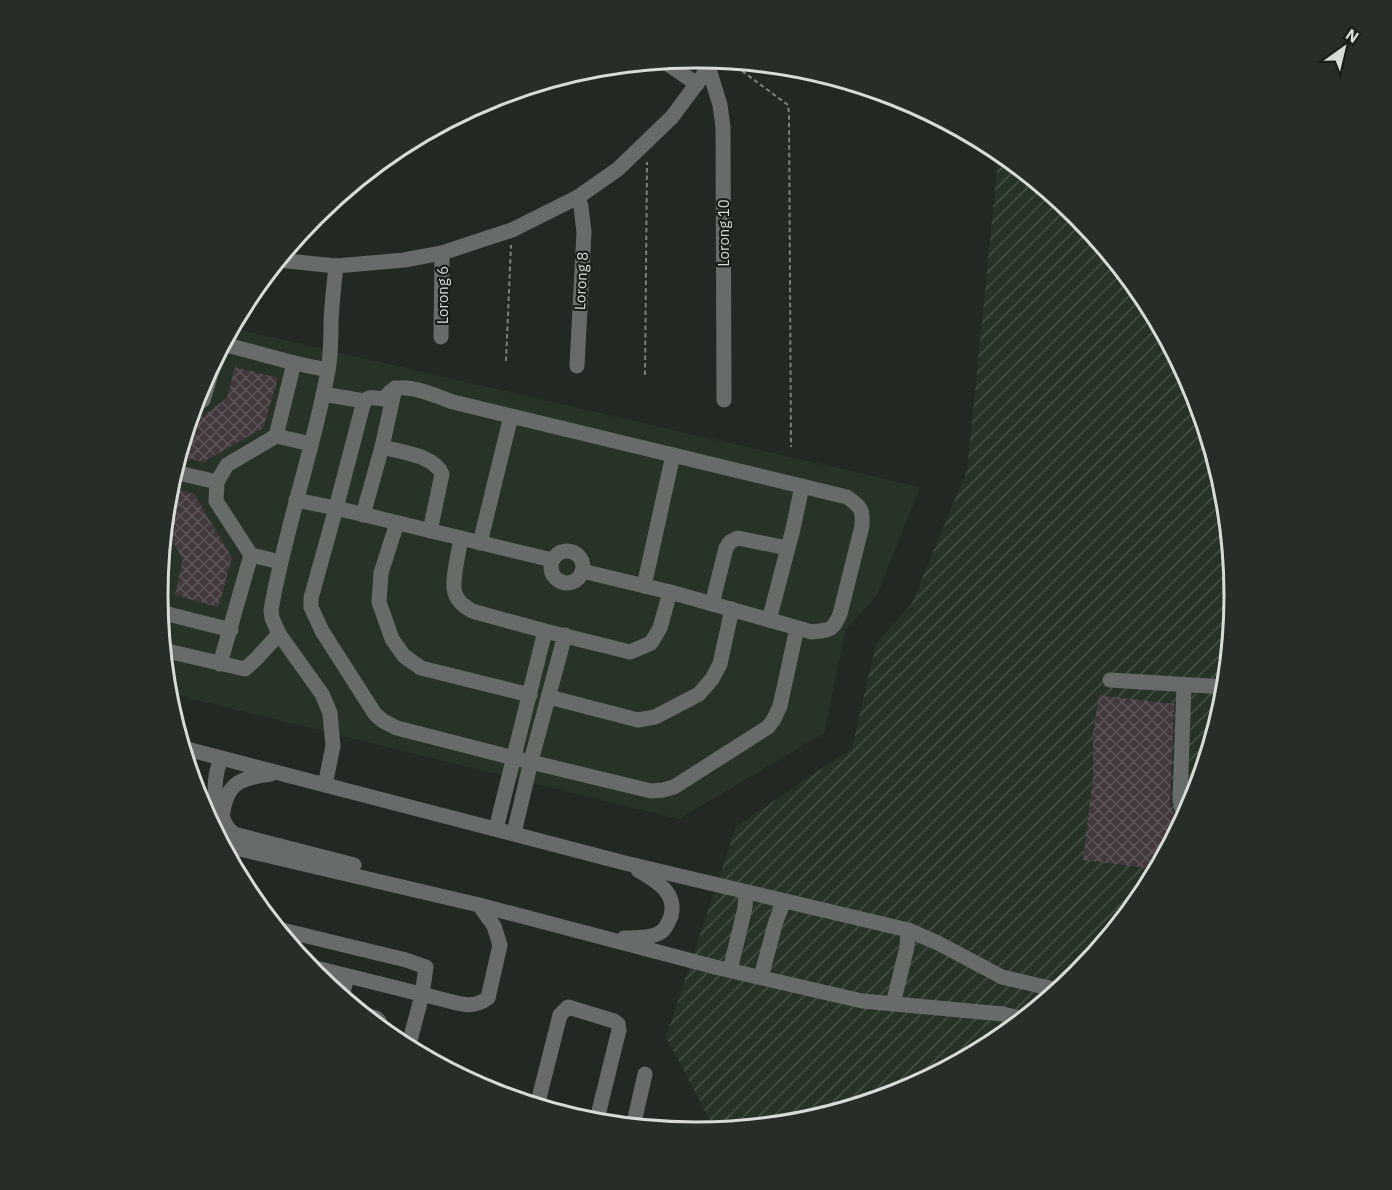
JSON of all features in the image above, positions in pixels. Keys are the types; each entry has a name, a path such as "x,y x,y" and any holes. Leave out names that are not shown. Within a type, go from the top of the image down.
{"street":[{"path":"288,261 336,266 404,260 442,253 512,230 578,197 618,169 672,117 709,68"},
{"name":"Lorong 10","path":"713,68 723,127 724,400"},
{"path":"675,69 697,84"},
{"name":"Lorong 8","path":"577,366 584,232 578,197"},
{"name":"Lorong 6","path":"441,337 442,253"},
{"path":"325,785 333,746 330,713 322,694 279,634 271,610 280,562 328,370 336,266"},
{"path":"231,347 328,370"},
{"path":"276,436 294,363"},
{"path":"323,394 364,401 373,397 382,399 395,388 415,389 453,402 847,496 859,506 863,514 840,614 836,625 826,631 812,632 670,592 582,571"},
{"path":"363,515 382,447 395,388"},
{"path":"364,401 311,598 311,608 322,632 375,714 397,728 651,791 663,790 674,787 768,727 780,705 797,628"},
{"path":"480,543 511,416"},
{"path":"280,562 251,555 216,501 217,482 227,465 276,436 311,444"},
{"path":"382,447 431,460 440,468 442,474 430,531"},
{"path":"644,586 673,455"},
{"path":"183,474 217,482"},
{"path":"769,620 802,486"},
{"path":"297,500 552,560"},
{"path":"397,523 381,573 379,602 392,639 404,656 421,668 530,695"},
{"path":"461,538 455,591 462,604 471,611 545,631 630,652 651,643 660,628 670,592"},
{"path":"712,604 726,549 730,542 738,538 787,548"},
{"path":"560,552 572,552 579,556 582,571 572,582 561,582 551,571 552,560 560,552"},
{"path":"220,664 251,555"},
{"path":"549,697 638,720 655,717 699,694 712,679 720,664 732,609"},
{"path":"169,614 231,630"},
{"path":"496,829 545,631"},
{"path":"172,652 245,669 279,634"},
{"path":"514,834 565,635"},
{"path":"1110,680 1215,687"},
{"path":"1181,802 1184,685"},
{"path":"192,750 625,863 908,930 1002,977 1048,988"},
{"path":"221,758 215,774 216,803 227,829 234,834 379,872 390,876 406,888"},
{"path":"222,818 226,798 233,786 252,776 281,773"},
{"path":"233,847 479,905 730,970 862,1001 1012,1016"},
{"path":"608,939 643,938 661,932 672,913 670,894 650,877 625,863"},
{"path":"730,970 745,908 746,892"},
{"path":"761,977 783,901"},
{"path":"328,972 466,1005 480,1004 488,998 500,945 494,926 479,905"},
{"path":"893,1004 907,947 908,930"},
{"path":"291,932 424,966 426,969 422,995 410,1039"},
{"path":"344,988 347,976"},
{"path":"539,1099 560,1015 568,1007 618,1024 619,1029 598,1113"},
{"path":"635,1119 645,1074"}],"path":[{"path":"740,70 788,105 791,447"},
{"path":"641,149 647,158 645,375"},
{"path":"506,361 512,230"}],"shaded area":[{"path":"998,163 1044,198 1093,247 1114,274 1153,331 1196,425 1206,458 1219,526 1224,595 1219,664 1206,732 1196,765 1153,859 1114,916 1093,943 1044,992 989,1034 929,1068 866,1095 833,1105 765,1118 711,1122 666,1037 736,827 852,748 876,644 912,603 967,471"},
{"path":"240,330 920,487 877,595 846,629 824,733 679,819 179,696 173,664 168,595 173,526 186,458 196,425"}],"building":[{"path":"235,367 278,378 263,428 203,462 186,458 198,419 227,398"},
{"path":"179,490 194,494 232,558 218,607 175,595 183,559 172,540"},
{"path":"1099,695 1174,704 1170,800 1175,815 1148,868 1083,860 1093,777 1093,734"}]}
